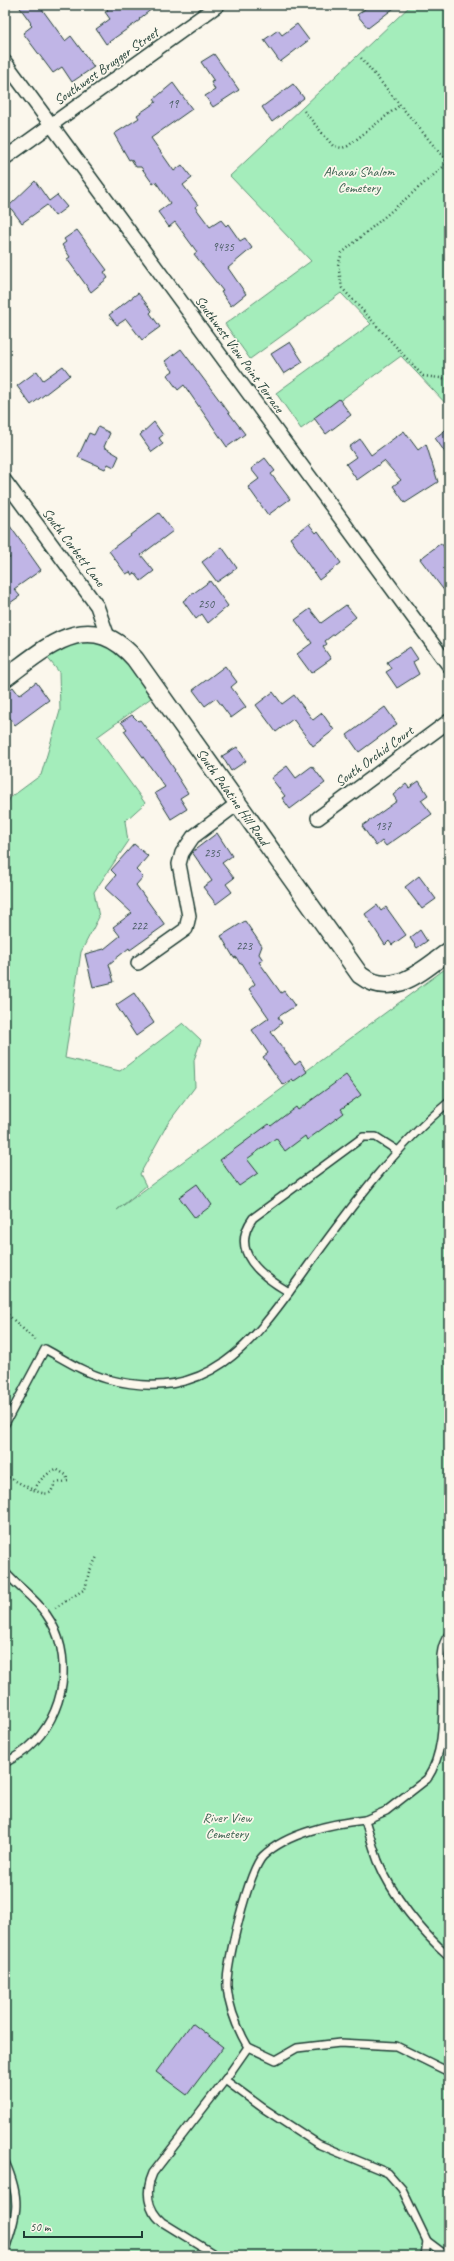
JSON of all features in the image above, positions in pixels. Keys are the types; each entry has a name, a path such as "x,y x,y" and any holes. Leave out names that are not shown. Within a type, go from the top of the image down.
{"street":[{"name":"Southwest Brugger Street","path":"5,158 218,5"},
{"name":"Southwest View Point Terrace","path":"5,62 449,666"},
{"name":"South Corbett Lane","path":"5,481 97,606 108,637"},
{"name":"South Palatine Hill Road","path":"5,678 50,645 66,637 88,633 108,637 128,651 135,659 353,966 368,980 382,985 396,984 419,973 449,951"},
{"name":"South Orchid Court","path":"318,818 449,721"},
{"path":"138,963 186,929 189,916 179,864 182,853 193,837 237,804"}],"lane":[{"path":"5,1424 45,1349 85,1371 106,1379 154,1385 182,1381 214,1368 236,1355 258,1333 337,1226 398,1151 449,1102"},
{"path":"289,1292 258,1270 249,1258 244,1243 248,1225 253,1218 363,1137 376,1137 398,1151"},
{"path":"5,1572 47,1615 61,1647 63,1660 61,1693 56,1709 36,1740 28,1748 5,1763"},
{"path":"449,1634 442,1651 442,1732 432,1772 427,1779 386,1811 365,1820 339,1822 314,1830 281,1844 262,1857 248,1888 232,1946 227,1986 231,2009 248,2047 276,2060 297,2048 333,2043 396,2046 449,2072"},
{"path":"365,1820 379,1862 402,1903 412,1919 436,1945 449,1956"},
{"path":"217,2256 156,2217 148,2198 150,2181 153,2173 225,2080 248,2047"},
{"path":"225,2080 263,2108 318,2144 388,2173 402,2189 427,2242 447,2256"},
{"path":"5,2162 18,2201 13,2228 5,2249"},
{"path":"424,2256 427,2242"}],"path":[{"path":"361,58 449,163 342,253 338,265 342,288 422,376 449,379"},
{"path":"304,111 333,146 342,148 348,146 400,105"},
{"path":"5,1312 45,1349"},
{"path":"5,1476 35,1490 49,1494 54,1483 68,1481 66,1475 56,1469 48,1472 36,1484 35,1490"},
{"path":"47,1615 67,1599 85,1589 89,1572 97,1557"}],"green space":[{"name":"Ahavai Shalom Cemetery","path":"411,5 449,5 449,407 401,356 301,429 276,393 371,324 341,293 250,359 225,324 311,261 230,176"},
{"name":"River View Cemetery","path":"80,641 102,644 117,653 130,667 151,698 97,737 145,803 125,821 128,842 94,892 99,917 81,952 65,1058 120,1071 183,1023 201,1040 194,1060 195,1087 168,1123 140,1174 146,1186 117,1210 449,966 449,2256 5,2256 5,809 10,798 41,775 60,711 59,672 46,656"}],"building":[{"path":"18,5 39,5 65,41 71,36 94,67 72,82 62,67 53,73 23,33 32,26"},
{"path":"104,5 157,5 139,19 140,20 106,44 96,29 110,19 105,12 108,10"},
{"path":"370,5 398,5 368,28 357,15"},
{"path":"297,24 309,40 280,62 264,40 278,30 282,35"},
{"path":"214,54 239,90 213,107 205,96 215,90 211,82 214,81 201,62"},
{"path":"173,83 192,109 151,138 174,171 182,165 192,178 183,185 198,205 195,207 210,227 221,220 226,226 228,224 240,241 245,238 252,248 228,268 246,294 231,306 221,292 223,291 194,254 197,252 175,222 169,227 158,212 170,203 156,182 153,184 141,167 136,167 131,159 129,160 114,134 139,118 137,115 156,102 154,99"},
{"path":"293,84 304,98 272,122 262,107"},
{"path":"35,181 49,201 57,195 67,207 55,216 47,205 22,223 9,206"},
{"path":"77,230 107,270 104,272 108,278 91,292 67,259 70,257 62,245 66,242 64,239"},
{"path":"138,293 152,311 150,313 160,327 142,340 126,319 117,325 109,315"},
{"path":"290,342 303,362 284,374 271,354"},
{"path":"181,349 245,434 227,447 184,385 178,390 167,375 173,371 165,361"},
{"path":"63,366 70,375 31,405 17,386 37,371 43,380"},
{"path":"339,399 351,415 326,434 314,418"},
{"path":"154,422 163,435 159,438 163,444 152,452 140,435"},
{"path":"98,427 110,433 104,447 119,456 114,467 108,464 105,469 78,457 89,433 94,435"},
{"path":"449,427 449,458 435,438"},
{"path":"404,431 418,450 426,444 438,482 405,503 393,486 401,480 384,461 357,480 346,464 356,457 349,447 360,439 371,455"},
{"path":"265,458 275,471 271,474 290,499 268,515 248,487 259,479 251,469"},
{"path":"159,513 173,531 141,555 154,571 141,581 135,573 132,575 130,572 126,574 109,551"},
{"path":"5,519 41,570 14,589 20,596 10,603 5,596 5,562 10,558 5,551"},
{"path":"309,524 316,533 318,531 341,563 319,580 290,538"},
{"path":"441,543 449,554 449,597 420,559"},
{"path":"222,547 237,568 217,582 202,562"},
{"path":"210,581 228,606 208,623 202,614 196,619 183,601"},
{"path":"346,605 356,617 325,641 327,644 323,647 331,659 311,673 297,654 312,643 295,620 310,609 321,623"},
{"path":"410,647 418,659 413,662 419,674 397,688 386,672 391,669 387,662"},
{"path":"225,666 237,682 231,687 246,707 231,718 216,698 205,706 193,690"},
{"path":"36,682 49,700 15,725 5,711 5,693 13,687 19,695"},
{"path":"273,692 282,704 294,695 313,720 322,713 334,730 313,746 293,719 276,732 256,705"},
{"path":"385,707 397,724 359,752 347,735"},
{"path":"132,715 138,721 140,720 153,737 188,793 180,798 187,809 171,819 155,793 165,787 124,731 127,729 121,722"},
{"path":"237,747 246,761 231,771 222,756"},
{"path":"287,766 296,778 312,766 325,783 290,809 282,798 285,796 271,778"},
{"path":"419,781 428,795 421,800 432,814 386,846 382,841 376,846 362,826 397,801 393,795 406,784 409,788"},
{"path":"217,833 232,856 222,863 234,878 226,884 232,892 216,904 203,887 212,881 192,852"},
{"path":"134,844 148,856 136,870 143,877 136,885 165,925 130,950 129,948 109,964 114,982 93,987 85,954 104,949 120,936 113,927 132,913 105,888 116,875 111,870"},
{"path":"419,876 436,899 422,909 405,887"},
{"path":"377,905 381,911 386,907 406,935 392,945 389,941 385,945 365,914"},
{"path":"245,921 262,946 259,954 263,960 259,962 281,993 284,991 295,1006 278,1017 282,1023 271,1032 295,1065 300,1061 307,1072 294,1081 292,1079 283,1085 263,1057 268,1053 252,1030 269,1018 249,989 255,984 242,963 240,964 236,957 234,958 221,936"},
{"path":"420,930 427,941 417,948 410,938"},
{"path":"134,993 154,1023 136,1036 116,1005"},
{"path":"346,1075 361,1095 341,1109 344,1113 307,1140 305,1136 285,1151 276,1138 247,1159 258,1173 239,1186 220,1160 269,1124 271,1126 296,1107 298,1110"},
{"path":"197,1184 212,1205 195,1218 179,1197"},
{"path":"192,2023 223,2047 187,2095 156,2072"}]}
